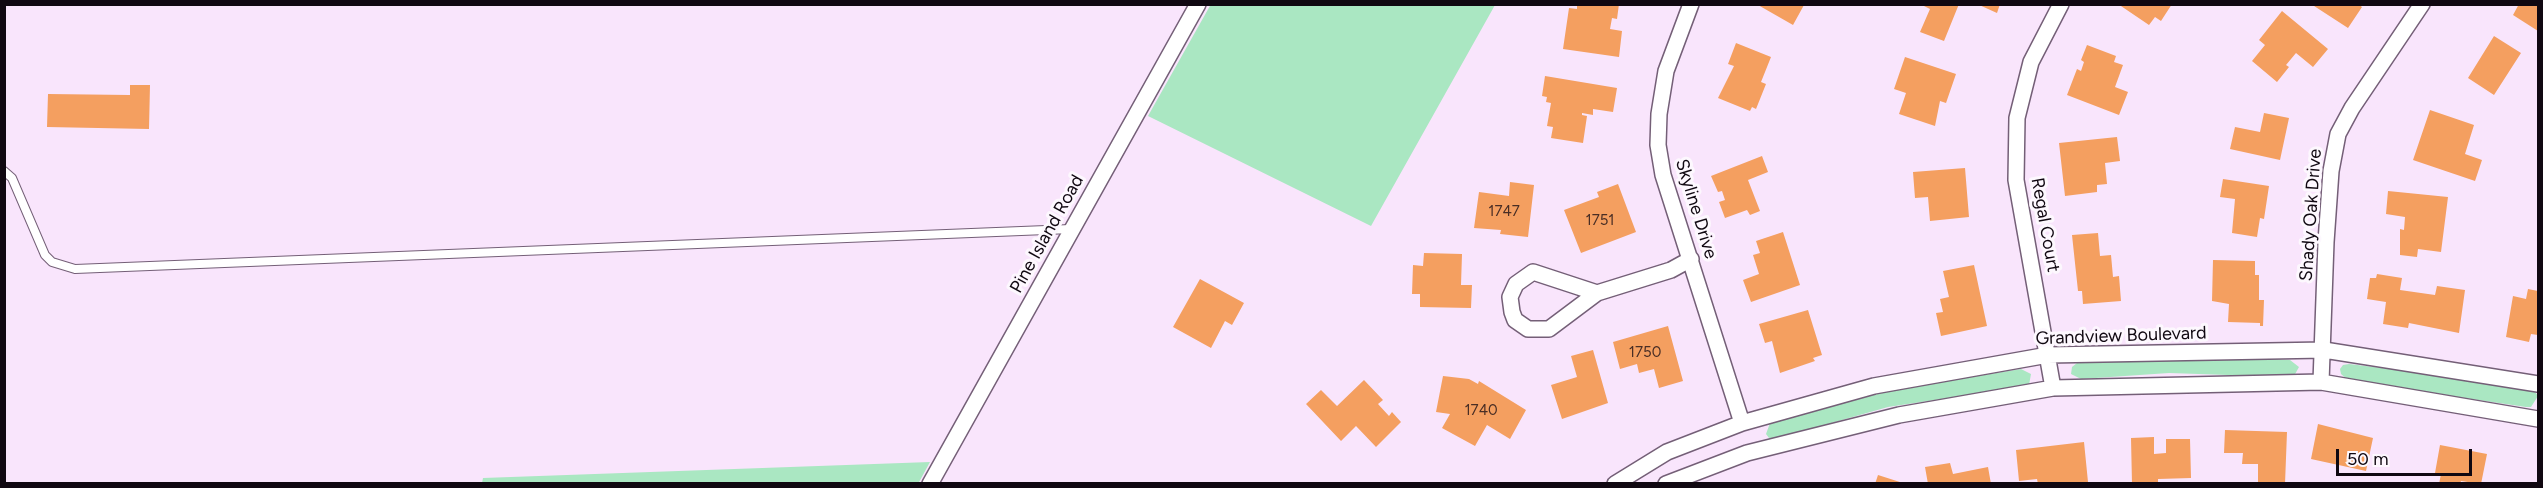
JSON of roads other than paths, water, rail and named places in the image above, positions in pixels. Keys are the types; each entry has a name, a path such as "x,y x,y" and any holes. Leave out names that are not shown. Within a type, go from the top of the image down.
{"street":[{"name":"Pine Island Road","path":"930,483 1198,4"},
{"name":"Skyline Drive","path":"1691,4 1666,71 1659,114 1658,145 1663,175 1742,423"},
{"name":"Regal Court","path":"2053,388 2016,180 2017,118 2031,62 2061,4"},
{"name":"Shady Oak Drive","path":"2321,382 2324,350 2326,242 2331,171 2338,134 2422,4"},
{"path":"1597,293 1533,272 1516,284 1510,297 1512,312 1515,320 1528,329 1549,329 1597,293 1671,270 1691,259"},
{"name":"Grandview Boulevard","path":"1616,483 1667,452 1742,423 1874,386 2048,355 2324,350 2538,384"},
{"path":"1666,483 1747,453 1899,415 2053,388 2321,382 2538,419"}],"lane":[{"path":"4,171 12,178 45,255 52,262 75,269 1073,229"}]}
